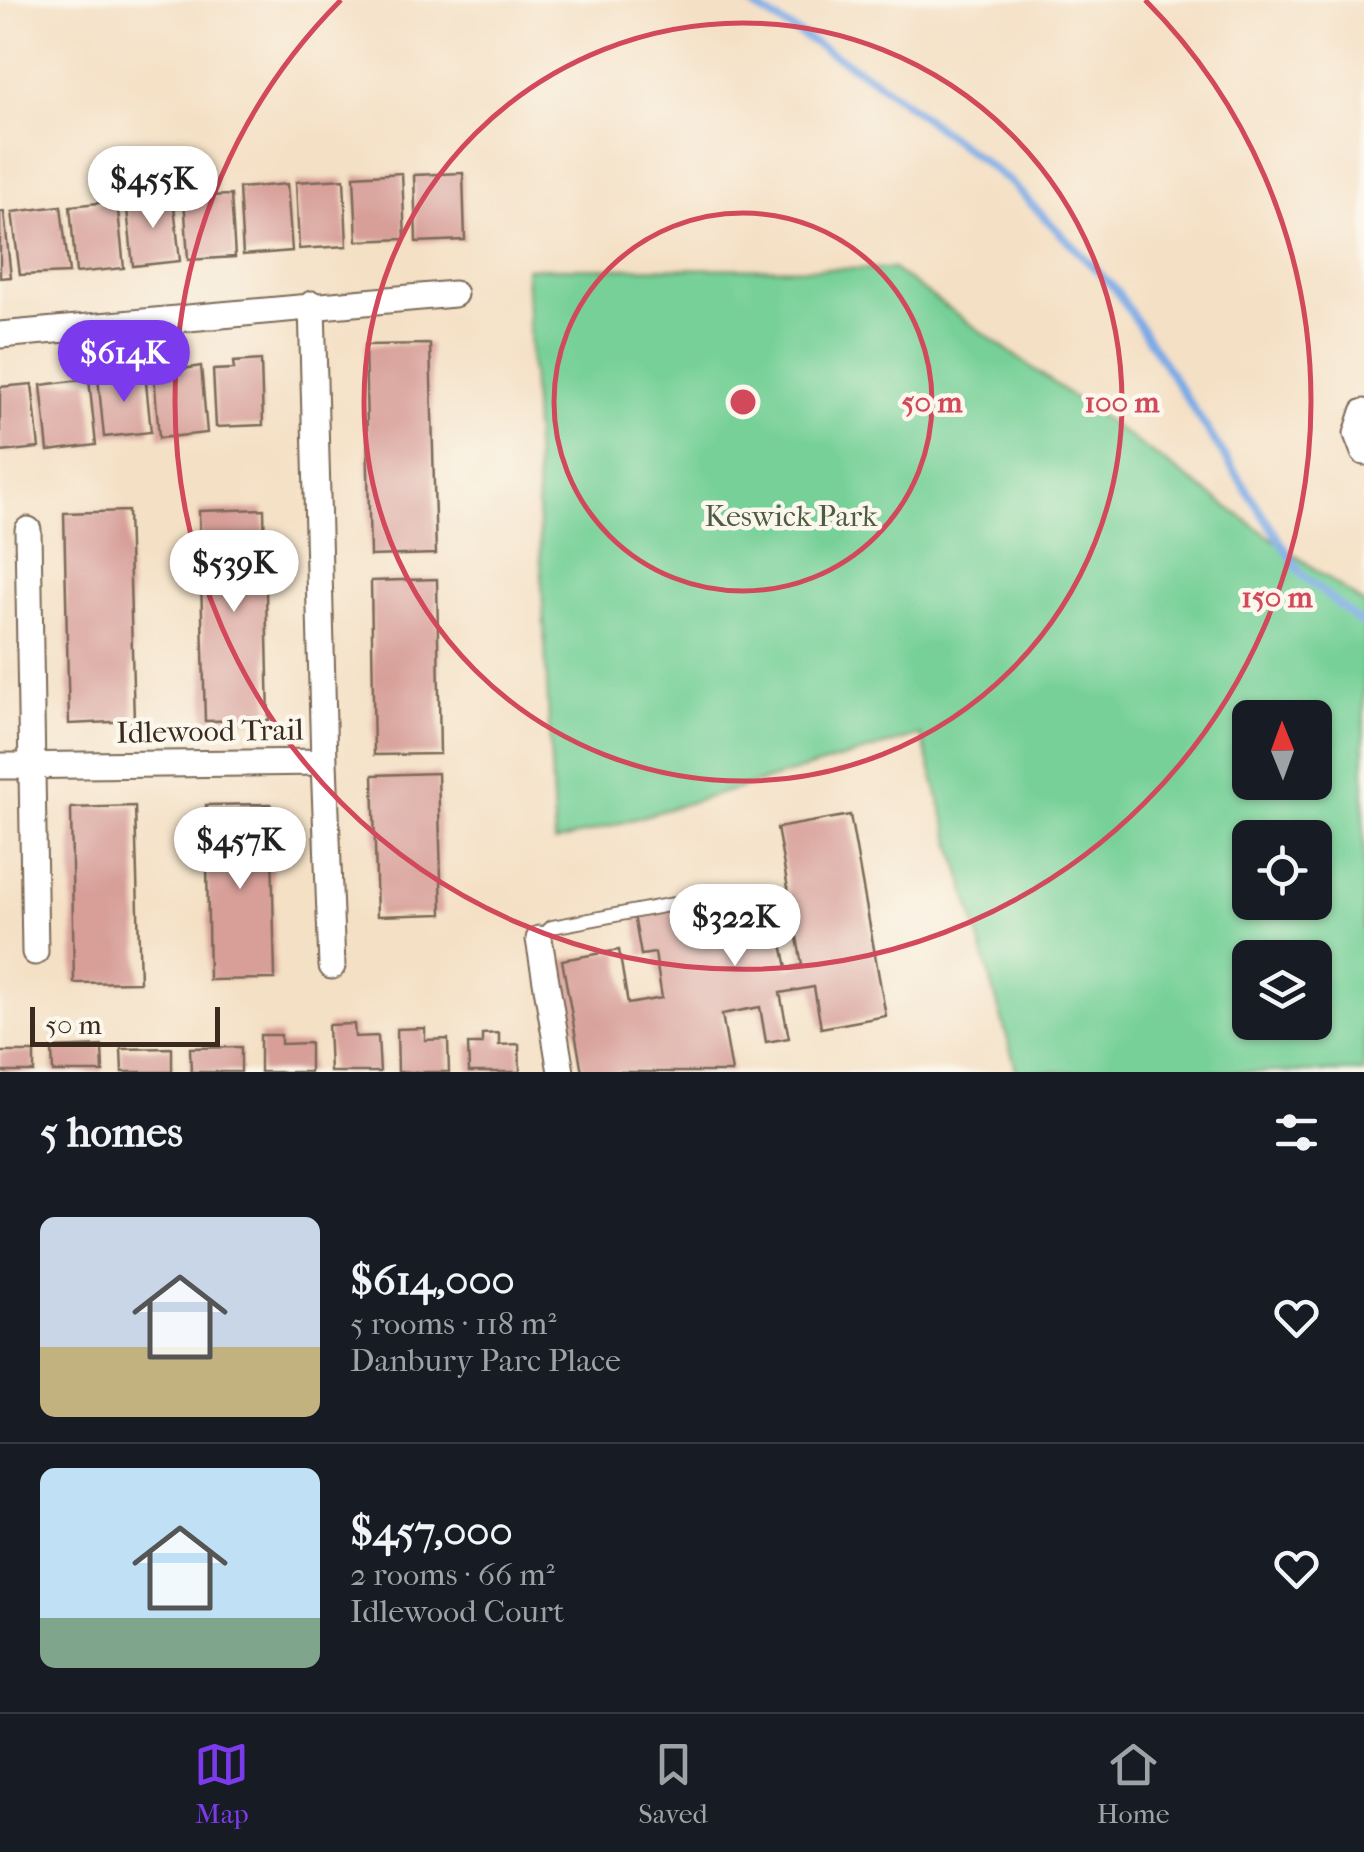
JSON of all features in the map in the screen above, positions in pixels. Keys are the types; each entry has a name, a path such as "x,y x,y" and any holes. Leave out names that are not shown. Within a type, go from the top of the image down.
{"street":[{"path":"0,334 454,294"},
{"name":"Idlewood Trail","path":"0,766 324,762 312,304"},
{"path":"1364,412 1357,434 1364,452"},
{"path":"28,530 35,952"},
{"path":"324,762 332,966"},
{"path":"538,939 562,1072"}],"lane":[{"path":"538,939 552,927 716,896"}],"green space":[{"name":"Keswick Park","path":"526,268 893,269 1364,604 1364,1072 1017,1072 921,735 555,842"}],"building":[{"path":"402,173 405,239 357,241 354,176"},
{"path":"463,173 465,240 416,242 414,175"},
{"path":"344,179 347,246 299,249 296,182"},
{"path":"287,184 292,251 243,255 239,188"},
{"path":"231,195 235,257 188,260 184,197"},
{"path":"173,196 180,261 133,266 126,200"},
{"path":"117,201 124,268 76,273 70,206"},
{"path":"61,206 69,273 20,275 12,212"},
{"path":"0,212 4,212 11,277 0,278"},
{"path":"430,344 436,554 370,556 365,345"},
{"path":"261,360 263,425 216,427 213,370 234,369 233,362"},
{"path":"201,366 207,433 159,438 154,374"},
{"path":"145,373 151,432 104,437 98,377"},
{"path":"89,379 96,445 48,451 41,385"},
{"path":"32,384 39,448 0,452 0,387"},
{"path":"264,509 269,720 205,721 199,511"},
{"path":"128,511 134,721 69,724 64,513"},
{"path":"437,579 440,754 374,755 371,581"},
{"path":"438,773 442,914 377,916 373,775"},
{"path":"271,804 275,979 209,980 206,805"},
{"path":"135,806 140,982 74,983 71,808"},
{"path":"850,815 886,1016 821,1028 814,987 780,993 789,1038 766,1042 760,1007 722,1014 732,1072 582,1072 562,960 619,950 628,1004 662,998 655,953 641,955 634,915 684,906 689,931 725,925 727,935 760,929 762,938 780,934 787,968 802,965 777,828"},
{"path":"354,1024 355,1037 378,1036 380,1072 330,1072 328,1025"},
{"path":"425,1028 425,1040 448,1039 449,1072 398,1072 397,1029"},
{"path":"499,1033 499,1045 519,1044 520,1072 469,1072 468,1044 482,1044 482,1034"},
{"path":"260,1035 281,1035 281,1044 310,1043 310,1072 260,1072"},
{"path":"102,1046 103,1072 53,1072 52,1048"},
{"path":"241,1047 241,1072 191,1072 190,1048"},
{"path":"172,1048 172,1072 122,1072 121,1049"},
{"path":"0,1052 34,1052 34,1072 0,1072"}],"waterway":[{"path":"744,0 875,80 1010,182 1116,290 1302,575 1364,626"}]}
